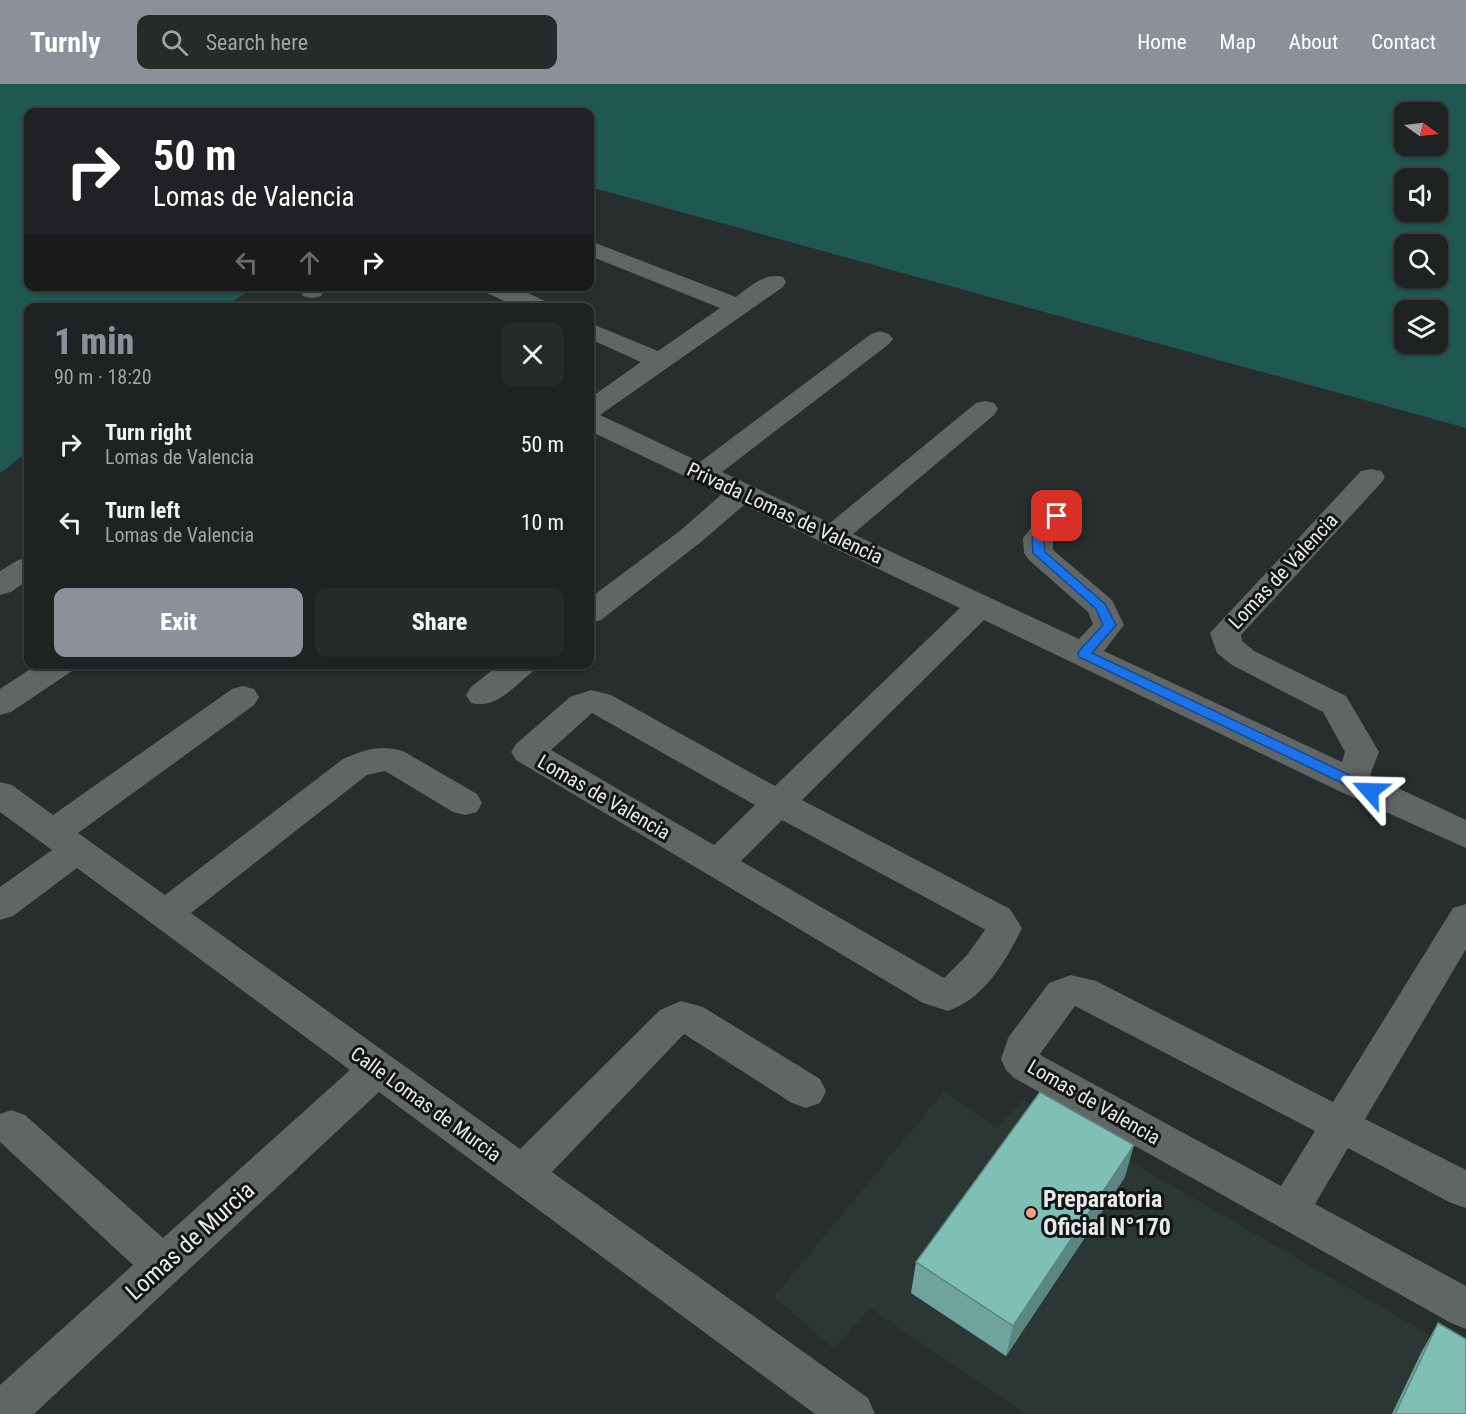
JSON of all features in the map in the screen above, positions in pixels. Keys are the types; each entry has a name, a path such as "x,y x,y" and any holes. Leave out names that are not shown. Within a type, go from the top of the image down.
{"street":[{"path":"594,250 739,307"},
{"path":"594,407 774,282"},
{"path":"503,291 529,303"},
{"path":"594,332 660,361"},
{"path":"702,474 880,339"},
{"path":"833,536 985,409"},
{"name":"Privada Lomas de Valencia","path":"594,423 1466,835"},
{"name":"Lomas de Valencia","path":"1351,782 1362,752 1335,705 1243,658 1228,646 1225,633 1371,477"},
{"path":"594,610 691,536 741,493"},
{"path":"1066,505 1038,538 1039,553 1101,607 1109,625 1084,654"},
{"path":"0,585 24,570"},
{"path":"717,863 981,605"},
{"path":"0,704 53,669"},
{"path":"482,695 516,669"},
{"path":"0,906 66,840 243,697"},
{"name":"Lomas de Valencia","path":"591,701 600,703 779,803 997,919 1004,928 999,939 959,989 948,996 936,992 528,752 581,705 591,701"},
{"path":"166,913 355,767 375,759 392,759 465,803"},
{"name":"Calle Lomas de Murcia","path":"0,794 852,1414"},
{"path":"1288,1211 1466,918"},
{"name":"Lomas de Valencia","path":"1466,1190 1083,992 1071,990 1062,994 1022,1049 1020,1059 1028,1067 1466,1309"},
{"path":"522,1175 672,1021 681,1016 690,1018 806,1091"},
{"name":"Lomas de Murcia","path":"1,1414 379,1068"},
{"path":"11,1127 164,1266"}],"shaded area":[{"name":"Preparatoria Oficial N°170","path":"944,1091 996,1128 1024,1100 1466,1356 1466,1414 1025,1414 870,1308 834,1349 774,1297"}],"green space":[{"path":"0,84 1466,84 1466,428 594,188 594,108 24,108 24,291 248,291 231,303 24,303 24,455 0,473"}],"building":[{"path":"1040,1092 1134,1145 1013,1326 916,1262"},
{"path":"1438,1323 1466,1339 1466,1414 1395,1414"}],"place":[{"name":"Preparatoria Oficial N°170","path":"1031,1213"}],"route":[{"path":"1057,516 1038,538 1039,553 1101,607 1109,625 1084,654 1370,791"}]}
